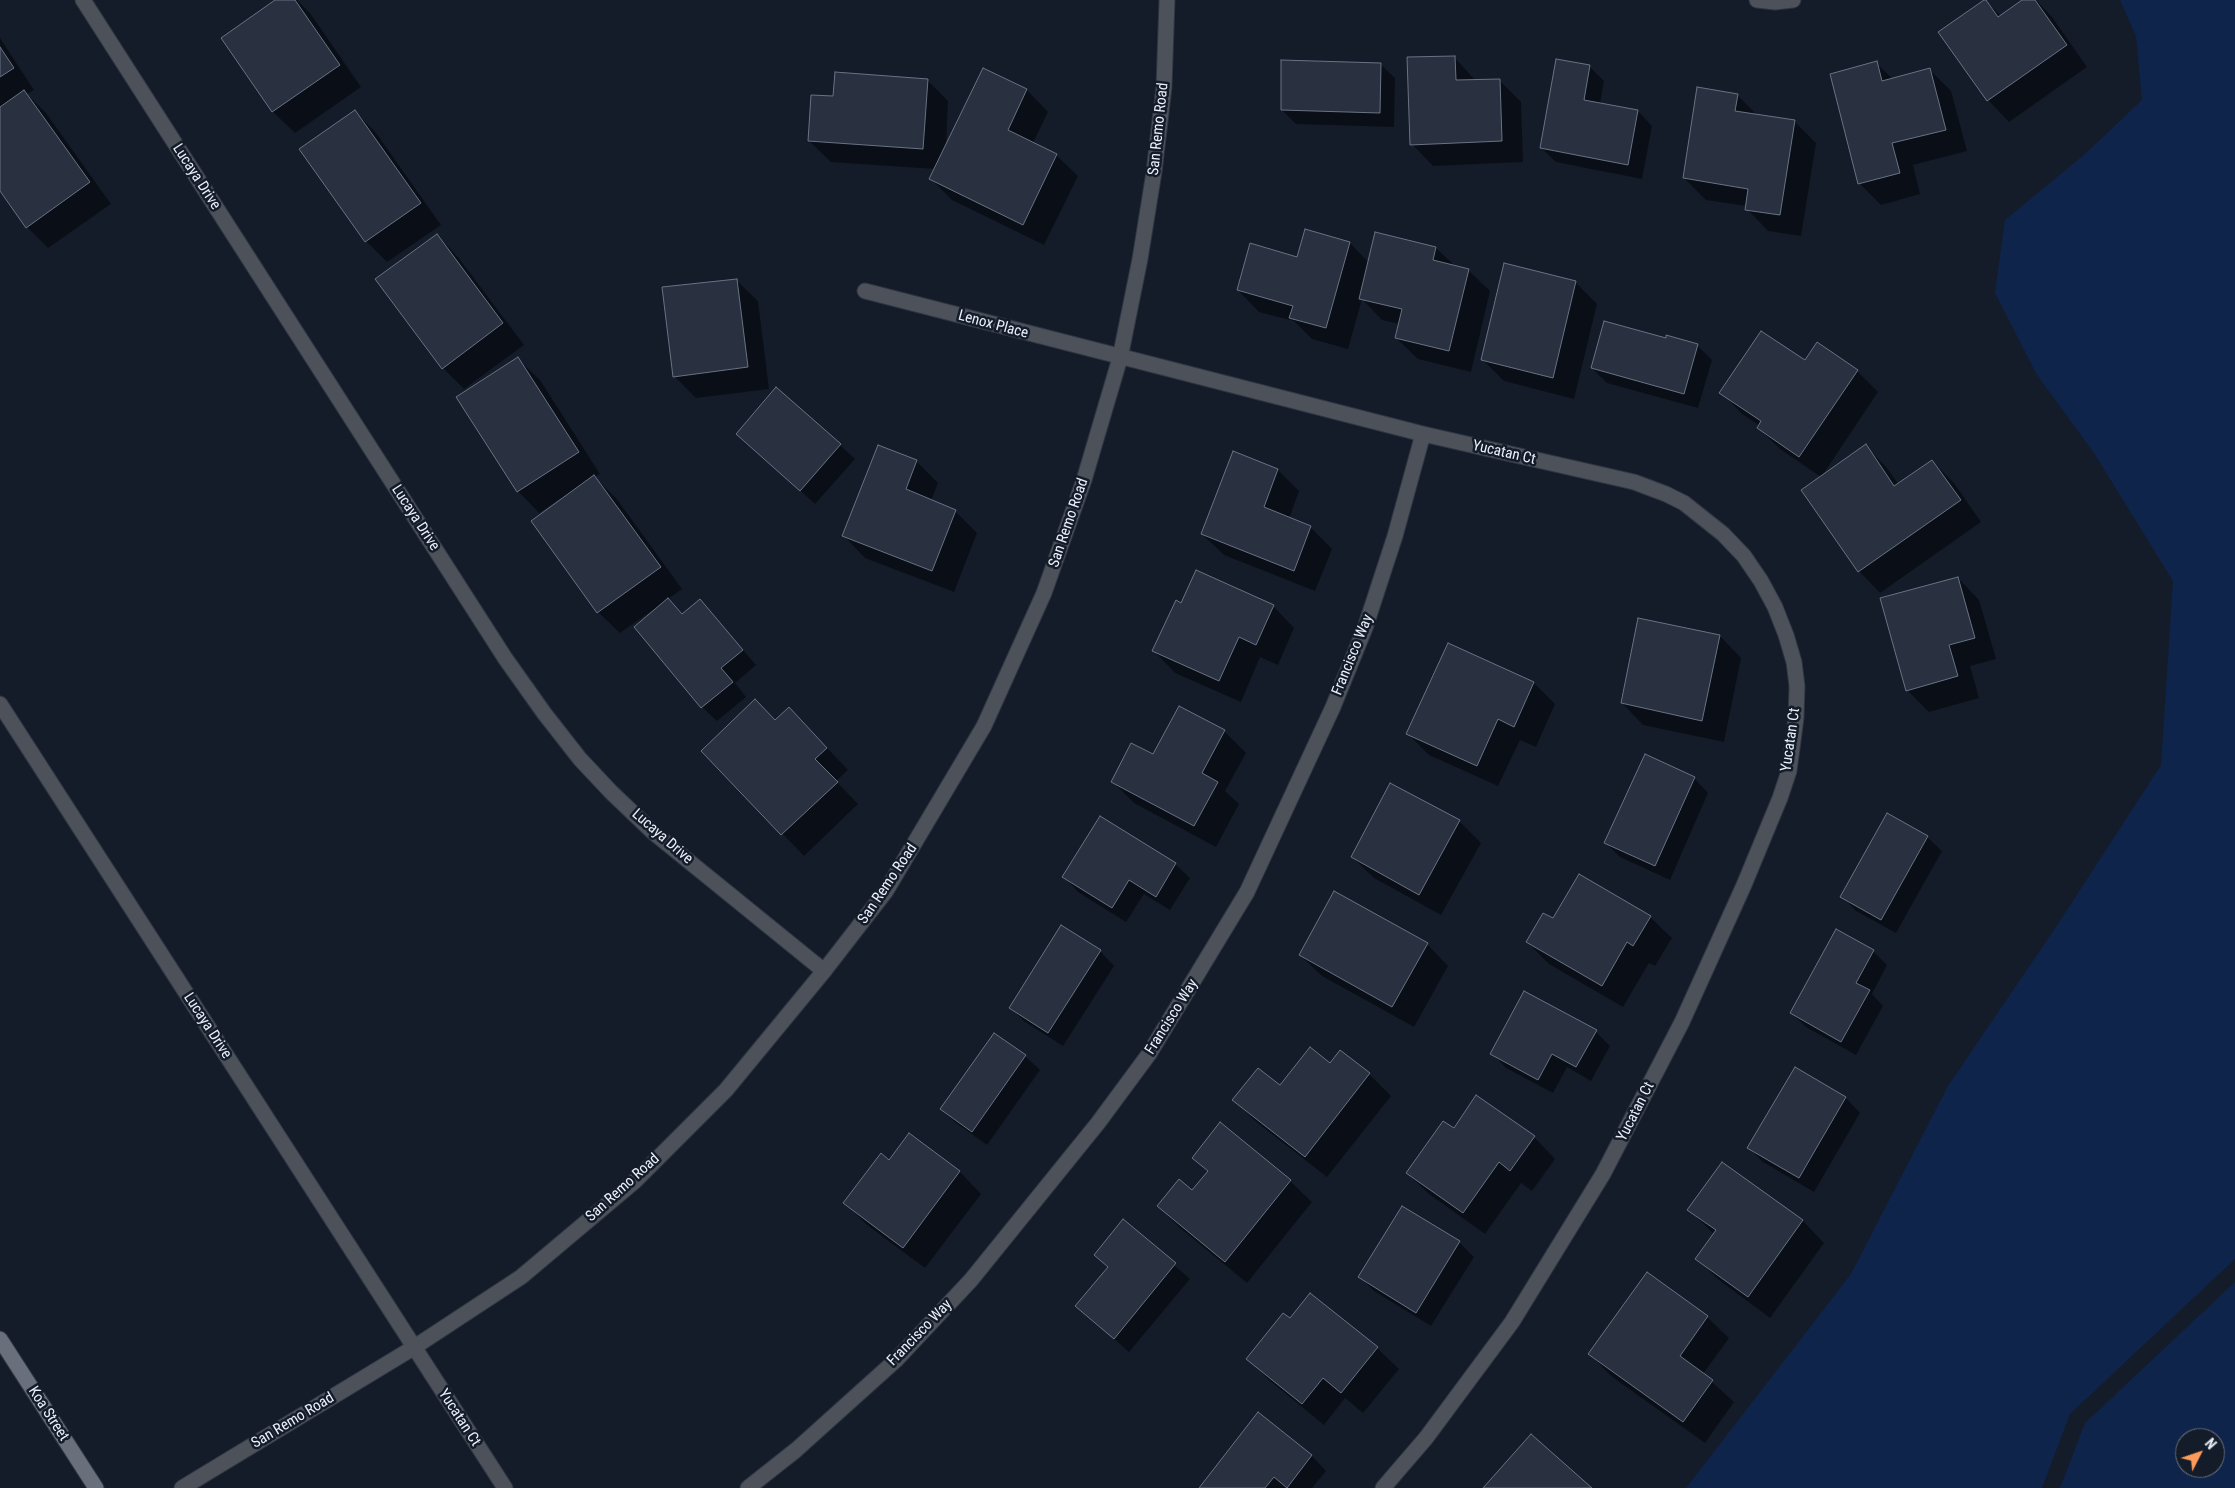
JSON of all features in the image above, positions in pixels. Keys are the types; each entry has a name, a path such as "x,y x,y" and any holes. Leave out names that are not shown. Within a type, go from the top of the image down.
{"main road":[{"name":"Koa Street","path":"0,1340 96,1488"}],"street":[{"name":"Lucaya Drive","path":"83,0 505,658 544,713 580,759 654,833 824,970"},
{"name":"San Remo Road","path":"182,1488 413,1348 521,1277 635,1180 726,1090 886,891 984,726 1044,592 1084,480 1120,358 1154,172 1164,87 1167,0"},
{"path":"1757,0 1775,2 1792,0"},
{"name":"Lenox Place","path":"865,292 1120,358"},
{"name":"Yucatan Ct","path":"1120,358 1423,434 1634,482 1666,494 1701,515 1724,534 1744,556 1761,581 1775,607 1794,662 1797,686 1796,718 1789,770 1780,798 1744,885 1682,1022 1603,1174 1512,1322 1426,1438 1383,1488"},
{"name":"Francisco Way","path":"748,1488 796,1450 896,1360 970,1280 1098,1123 1149,1054 1246,892 1333,707 1365,628 1395,536 1423,434"},
{"name":"Lucaya Drive","path":"0,704 413,1348"},
{"name":"Yucatan Ct","path":"413,1348 505,1488"}],"shaded area":[{"path":"2120,0 2235,0 2235,1259 2070,1414 2042,1488 1686,1488 1851,1274 1948,1086 2058,924 2161,765 2173,581 2094,453 2037,375 1995,293 2005,220 2085,154 2142,100 2136,36"},
{"path":"2235,1282 2235,1488 2060,1488 2085,1423"}],"building":[{"path":"275,0 295,0 340,65 272,112 221,38"},
{"path":"1986,0 1998,17 2022,0 2035,0 2067,45 1987,101 1938,32"},
{"path":"0,47 14,68 0,77"},
{"path":"1455,56 1456,80 1500,79 1502,141 1410,145 1407,57"},
{"path":"1556,59 1590,65 1584,100 1638,110 1628,165 1540,148"},
{"path":"1281,60 1381,63 1380,113 1281,110"},
{"path":"1877,61 1882,81 1930,68 1946,130 1892,143 1900,173 1858,184 1830,74"},
{"path":"983,68 1027,89 1008,130 1057,154 1023,225 929,179"},
{"path":"835,72 928,79 923,149 808,141 811,95 833,96"},
{"path":"1697,87 1738,94 1735,111 1795,120 1780,215 1745,210 1748,189 1683,178"},
{"path":"24,90 90,182 26,228 0,191 0,107"},
{"path":"355,110 421,203 365,242 299,149"},
{"path":"1305,229 1350,242 1326,328 1289,318 1293,306 1237,290 1250,243 1297,257"},
{"path":"1375,232 1436,247 1433,260 1469,269 1449,351 1395,338 1402,309 1359,299"},
{"path":"437,234 503,323 442,369 375,279"},
{"path":"1504,263 1576,281 1553,378 1481,360"},
{"path":"737,279 748,367 673,377 662,287"},
{"path":"1604,321 1666,338 1666,335 1698,344 1684,394 1591,368"},
{"path":"1761,331 1805,360 1817,342 1858,370 1799,457 1757,428 1761,421 1719,393"},
{"path":"518,357 579,452 517,492 456,397"},
{"path":"776,387 841,444 800,491 736,434"},
{"path":"1866,444 1894,486 1932,460 1961,500 1858,572 1801,490"},
{"path":"878,445 917,460 906,489 956,510 932,571 842,536"},
{"path":"1233,451 1278,469 1264,507 1311,526 1294,571 1201,534"},
{"path":"594,475 661,567 597,613 531,521"},
{"path":"1196,570 1274,605 1256,645 1239,637 1219,681 1152,651 1176,600 1181,603"},
{"path":"1958,577 1975,638 1949,645 1958,676 1906,691 1880,598"},
{"path":"668,598 682,614 700,599 743,650 721,668 733,682 701,708 634,627"},
{"path":"1638,618 1720,635 1702,721 1621,703"},
{"path":"1448,643 1534,682 1514,727 1498,719 1477,766 1406,734"},
{"path":"755,699 775,720 789,707 827,748 815,759 838,782 781,835 701,751"},
{"path":"1179,706 1225,730 1202,773 1218,782 1194,826 1111,782 1131,743 1153,754"},
{"path":"1645,754 1695,777 1655,866 1604,843"},
{"path":"1390,783 1460,820 1419,895 1351,857"},
{"path":"1887,813 1928,836 1881,920 1840,897"},
{"path":"1100,816 1176,863 1156,897 1129,880 1112,908 1062,877"},
{"path":"1579,874 1651,916 1633,946 1627,942 1602,986 1526,942 1543,913 1553,918"},
{"path":"1334,891 1428,943 1392,1007 1299,955"},
{"path":"1061,925 1101,950 1048,1033 1009,1008"},
{"path":"1836,929 1874,950 1856,983 1870,990 1841,1042 1790,1013"},
{"path":"1524,991 1597,1030 1576,1067 1552,1054 1538,1080 1490,1054"},
{"path":"994,1033 1026,1055 972,1132 940,1109"},
{"path":"1310,1047 1330,1063 1340,1050 1370,1073 1305,1157 1232,1100 1258,1068 1280,1085"},
{"path":"1795,1067 1846,1097 1799,1178 1747,1148"},
{"path":"1476,1095 1535,1136 1510,1171 1499,1162 1463,1213 1406,1173 1443,1121 1454,1128"},
{"path":"1220,1122 1291,1180 1225,1262 1157,1206 1179,1179 1192,1190 1208,1171 1192,1158"},
{"path":"909,1133 960,1171 903,1248 843,1203 881,1153 889,1160"},
{"path":"1722,1162 1803,1220 1748,1297 1695,1259 1716,1230 1687,1210"},
{"path":"1402,1206 1460,1241 1416,1313 1358,1277"},
{"path":"1123,1219 1176,1263 1114,1339 1075,1306 1108,1267 1094,1255"},
{"path":"1647,1272 1708,1316 1680,1356 1713,1380 1683,1422 1588,1354"},
{"path":"1310,1293 1378,1347 1341,1393 1323,1378 1302,1404 1246,1359 1283,1313 1290,1318"},
{"path":"1258,1412 1312,1455 1287,1488 1274,1477 1265,1488 1199,1488"},
{"path":"1531,1434 1592,1488 1483,1488"}]}
